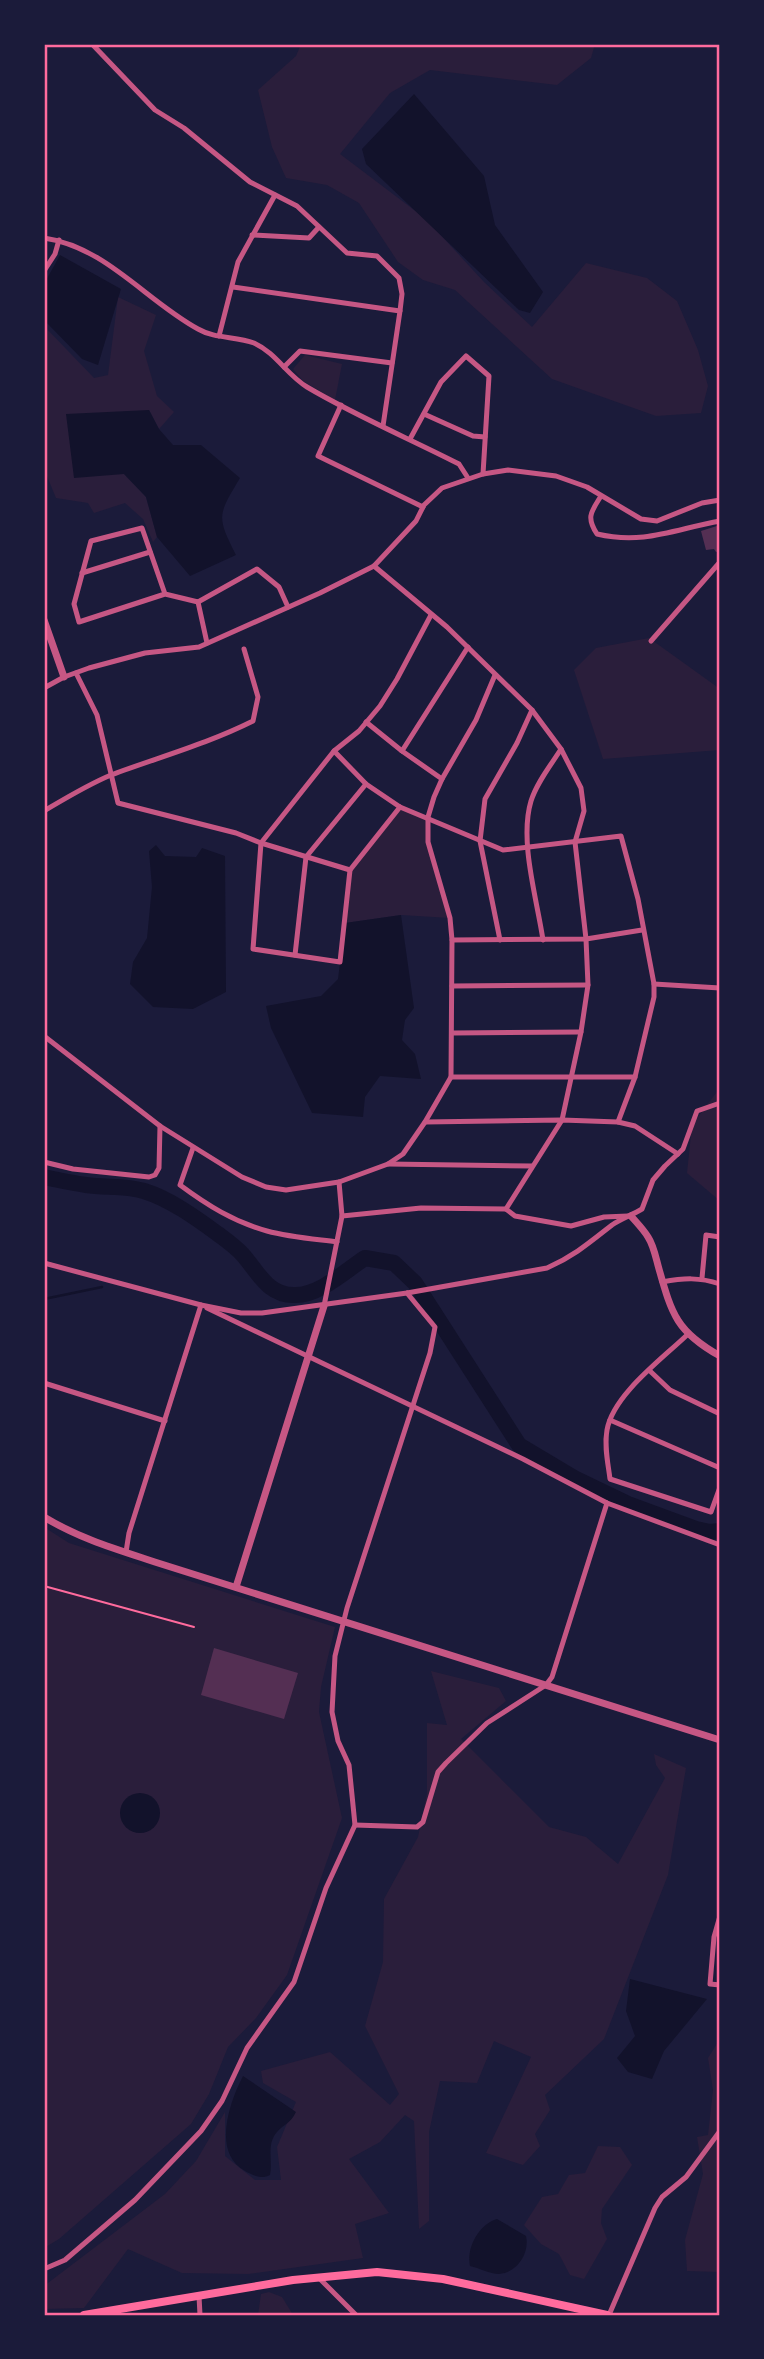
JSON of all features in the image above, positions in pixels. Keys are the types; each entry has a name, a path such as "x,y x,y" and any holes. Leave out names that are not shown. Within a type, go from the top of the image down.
{"main road":[{"path":"84,2315 318,2276 377,2272 408,2274 492,2289 608,2315"}],"street":[{"path":"92,44 155,110 184,128 250,182 297,206 347,253 377,256 399,278 402,294 383,426"},
{"path":"219,336 238,262 275,195"},
{"path":"252,235 309,238 319,227"},
{"path":"44,238 59,240 91,253 196,328 253,343 264,349 300,383 459,464 468,478"},
{"path":"44,271 55,254 59,240"},
{"path":"233,287 400,311"},
{"path":"284,367 300,351 392,363"},
{"path":"410,439 441,382 466,356 489,376 483,474"},
{"path":"341,405 318,456 423,507"},
{"path":"424,414 473,436 485,437"},
{"path":"44,688 64,677 145,653 199,647 374,566 442,488 468,478 509,470 556,476 587,487 641,519 657,521 702,503 720,500"},
{"path":"601,496 591,512 590,524 597,534 606,537 630,540 720,521"},
{"path":"165,594 142,528 91,541 74,604 79,622 165,594 198,601 257,569 279,587 288,607"},
{"path":"82,573 150,552"},
{"path":"651,641 720,562"},
{"path":"374,566 468,647 532,710 561,749 581,788 584,811 575,842 586,939 588,985 581,1032 562,1119 506,1209"},
{"path":"198,601 207,643"},
{"path":"400,807 350,870 340,962 253,949 261,843 334,751 366,722 397,679 431,615"},
{"path":"44,621 47,639 64,677"},
{"path":"402,751 468,647"},
{"path":"44,811 111,775 216,739 253,722 258,697 244,649"},
{"path":"76,673 97,715 118,803 236,833 350,870"},
{"path":"44,1036 160,1126 242,1177 266,1186 286,1190 339,1182 388,1164 407,1150 451,1077 452,940 450,918 428,842 429,817 442,779 476,719 495,675"},
{"path":"500,940 480,841 485,799 517,743 532,710"},
{"path":"366,722 442,779"},
{"path":"543,940 528,849 527,822 532,799 561,749"},
{"path":"334,751 366,784 400,807 503,850 621,836 638,899 654,997 635,1077 618,1122"},
{"path":"295,955 306,857 366,784"},
{"path":"452,940 586,939 642,930"},
{"path":"653,984 720,988"},
{"path":"453,986 588,985"},
{"path":"453,1033 581,1032"},
{"path":"451,1077 635,1077"},
{"path":"44,1263 241,1313 324,1306 547,1268 578,1252 615,1223 642,1209 653,1181 683,1149 697,1111 720,1103"},
{"path":"425,1122 562,1119 618,1122 635,1126 678,1154"},
{"path":"44,1162 73,1169 149,1177 155,1175 159,1168 160,1126"},
{"path":"193,1148 180,1185 204,1202 225,1215 267,1231 337,1242"},
{"path":"388,1164 532,1166"},
{"path":"236,1587 324,1306 342,1216 339,1182"},
{"path":"342,1216 422,1208 506,1209 515,1216 571,1226 604,1217 631,1216"},
{"path":"631,1216 650,1239 671,1310 687,1335 720,1356"},
{"path":"702,1278 706,1235 720,1237"},
{"path":"662,1282 702,1278 720,1284"},
{"path":"44,2269 65,2260 135,2200 201,2131 222,2101 247,2048 294,1982 327,1888 355,1825 349,1765 338,1741 332,1712 335,1656 430,1353 435,1327 407,1293"},
{"path":"201,1305 523,1459 607,1503 720,1545"},
{"path":"127,1552 129,1533 201,1305"},
{"path":"687,1335 625,1395 610,1420 606,1451 610,1479 711,1512 720,1488"},
{"path":"650,1371 670,1390 720,1414"},
{"path":"44,1383 165,1421"},
{"path":"610,1420 720,1468"},
{"path":"355,1825 417,1827 423,1822 438,1772 446,1763 487,1723 546,1685 552,1677 607,1503"},
{"path":"44,1517 64,1530 127,1552 720,1740"},
{"path":"720,1916 714,1937 710,1973 710,1984 720,1985"},
{"path":"608,2315 655,2208 662,2197 686,2176 720,2131"},
{"path":"318,2276 356,2315"},
{"path":"199,2296 200,2315"}],"path":[{"path":"44,1586 194,1627"}],"shaded area":[{"path":"301,44 595,44 591,58 557,85 430,70 390,93 340,154 426,219 484,282 532,327 586,263 647,278 677,301 698,350 708,386 701,413 656,416 552,379 455,290 423,280 398,262 359,203 327,185 286,178 272,147 258,90 296,56"},
{"path":"414,94 484,176 495,225 543,292 530,313 519,310 366,164 362,149"},
{"path":"60,255 121,289 98,365 82,359 44,320 44,284"},
{"path":"118,297 156,315 144,351 157,396 174,412 159,429 149,410 124,474 146,497 157,537 153,542 143,519 125,503 94,513 88,503 56,498 44,469 44,326 94,378 108,375"},
{"path":"305,355 342,364 335,400 303,381 293,369"},
{"path":"149,410 159,429 173,445 201,445 240,478 227,500 222,516 225,532 236,555 190,576 157,537 146,497 124,474 74,478 66,414"},
{"path":"649,638 720,689 720,750 603,759 574,670 596,648"},
{"path":"400,807 428,817 428,842 450,918 401,915 345,923 350,870"},
{"path":"156,845 165,856 196,857 202,848 225,856 226,992 193,1009 153,1007 130,984 133,962 147,938 152,887 149,851"},
{"path":"401,915 414,1008 405,1020 402,1040 415,1054 421,1079 380,1076 365,1097 363,1117 312,1113 271,1028 266,1006 321,996 338,979 345,923"},
{"path":"720,1088 720,1201 687,1173 692,1125"},
{"path":"44,1527 69,1543 335,1627 321,1687 319,1712 342,1818 287,1975 256,2018 228,2047 209,2094 191,2124 59,2239 44,2248"},
{"path":"431,1671 499,1688 506,1701 461,1739 549,1827 586,1837 618,1864 665,1778 656,1765 654,1754 686,1768 668,1875 604,2039 545,2095 550,2110 535,2134 540,2146 523,2165 486,2153 531,2057 494,2041 477,2083 440,2081 429,2132 429,2221 419,2229 414,2121 405,2115 380,2142 349,2159 389,2213 355,2224 363,2258 248,2274 182,2273 128,2249 84,2308 44,2309 44,2286 165,2194 196,2161 225,2112 225,2156 255,2180 281,2180 277,2147 296,2102 263,2083 261,2071 330,2052 390,2105 399,2094 365,2026 383,1962 384,1899 418,1837 427,1793 427,1723 447,1725"},
{"path":"140,1793 148,1794 154,1799 159,1805 159,1821 154,1827 148,1832 140,1833 132,1832 126,1827 121,1821 120,1813 121,1805 126,1799 132,1794"},
{"path":"630,1979 707,1999 664,2051 652,2079 628,2072 617,2058 635,2036 626,2011"},
{"path":"720,2039 720,2272 687,2271 685,2240 703,2174 697,2137 708,2135 713,2090 708,2058"},
{"path":"243,2076 296,2112 274,2137 270,2175 263,2177 245,2171 235,2163 226,2140 229,2113"},
{"path":"598,2146 620,2147 632,2165 602,2209 601,2223 607,2239 584,2279 570,2275 559,2254 541,2244 524,2225 542,2197 558,2194 569,2175 585,2173"},
{"path":"497,2219 526,2236 527,2242 524,2255 517,2266 499,2274 470,2266 469,2259 479,2231"},
{"path":"269,2292 282,2297 293,2315 258,2315 261,2294"}],"building":[{"path":"720,525 720,551 706,550 701,531"},
{"path":"214,1648 298,1673 284,1719 201,1695"}],"waterway":[{"path":"44,1177 86,1185 137,1189 154,1194 192,1215 228,1241 264,1282 286,1294 314,1291 365,1258 394,1263 415,1283 519,1445 576,1479 628,1504 696,1529 720,1531"},
{"path":"44,1299 102,1287"}]}
